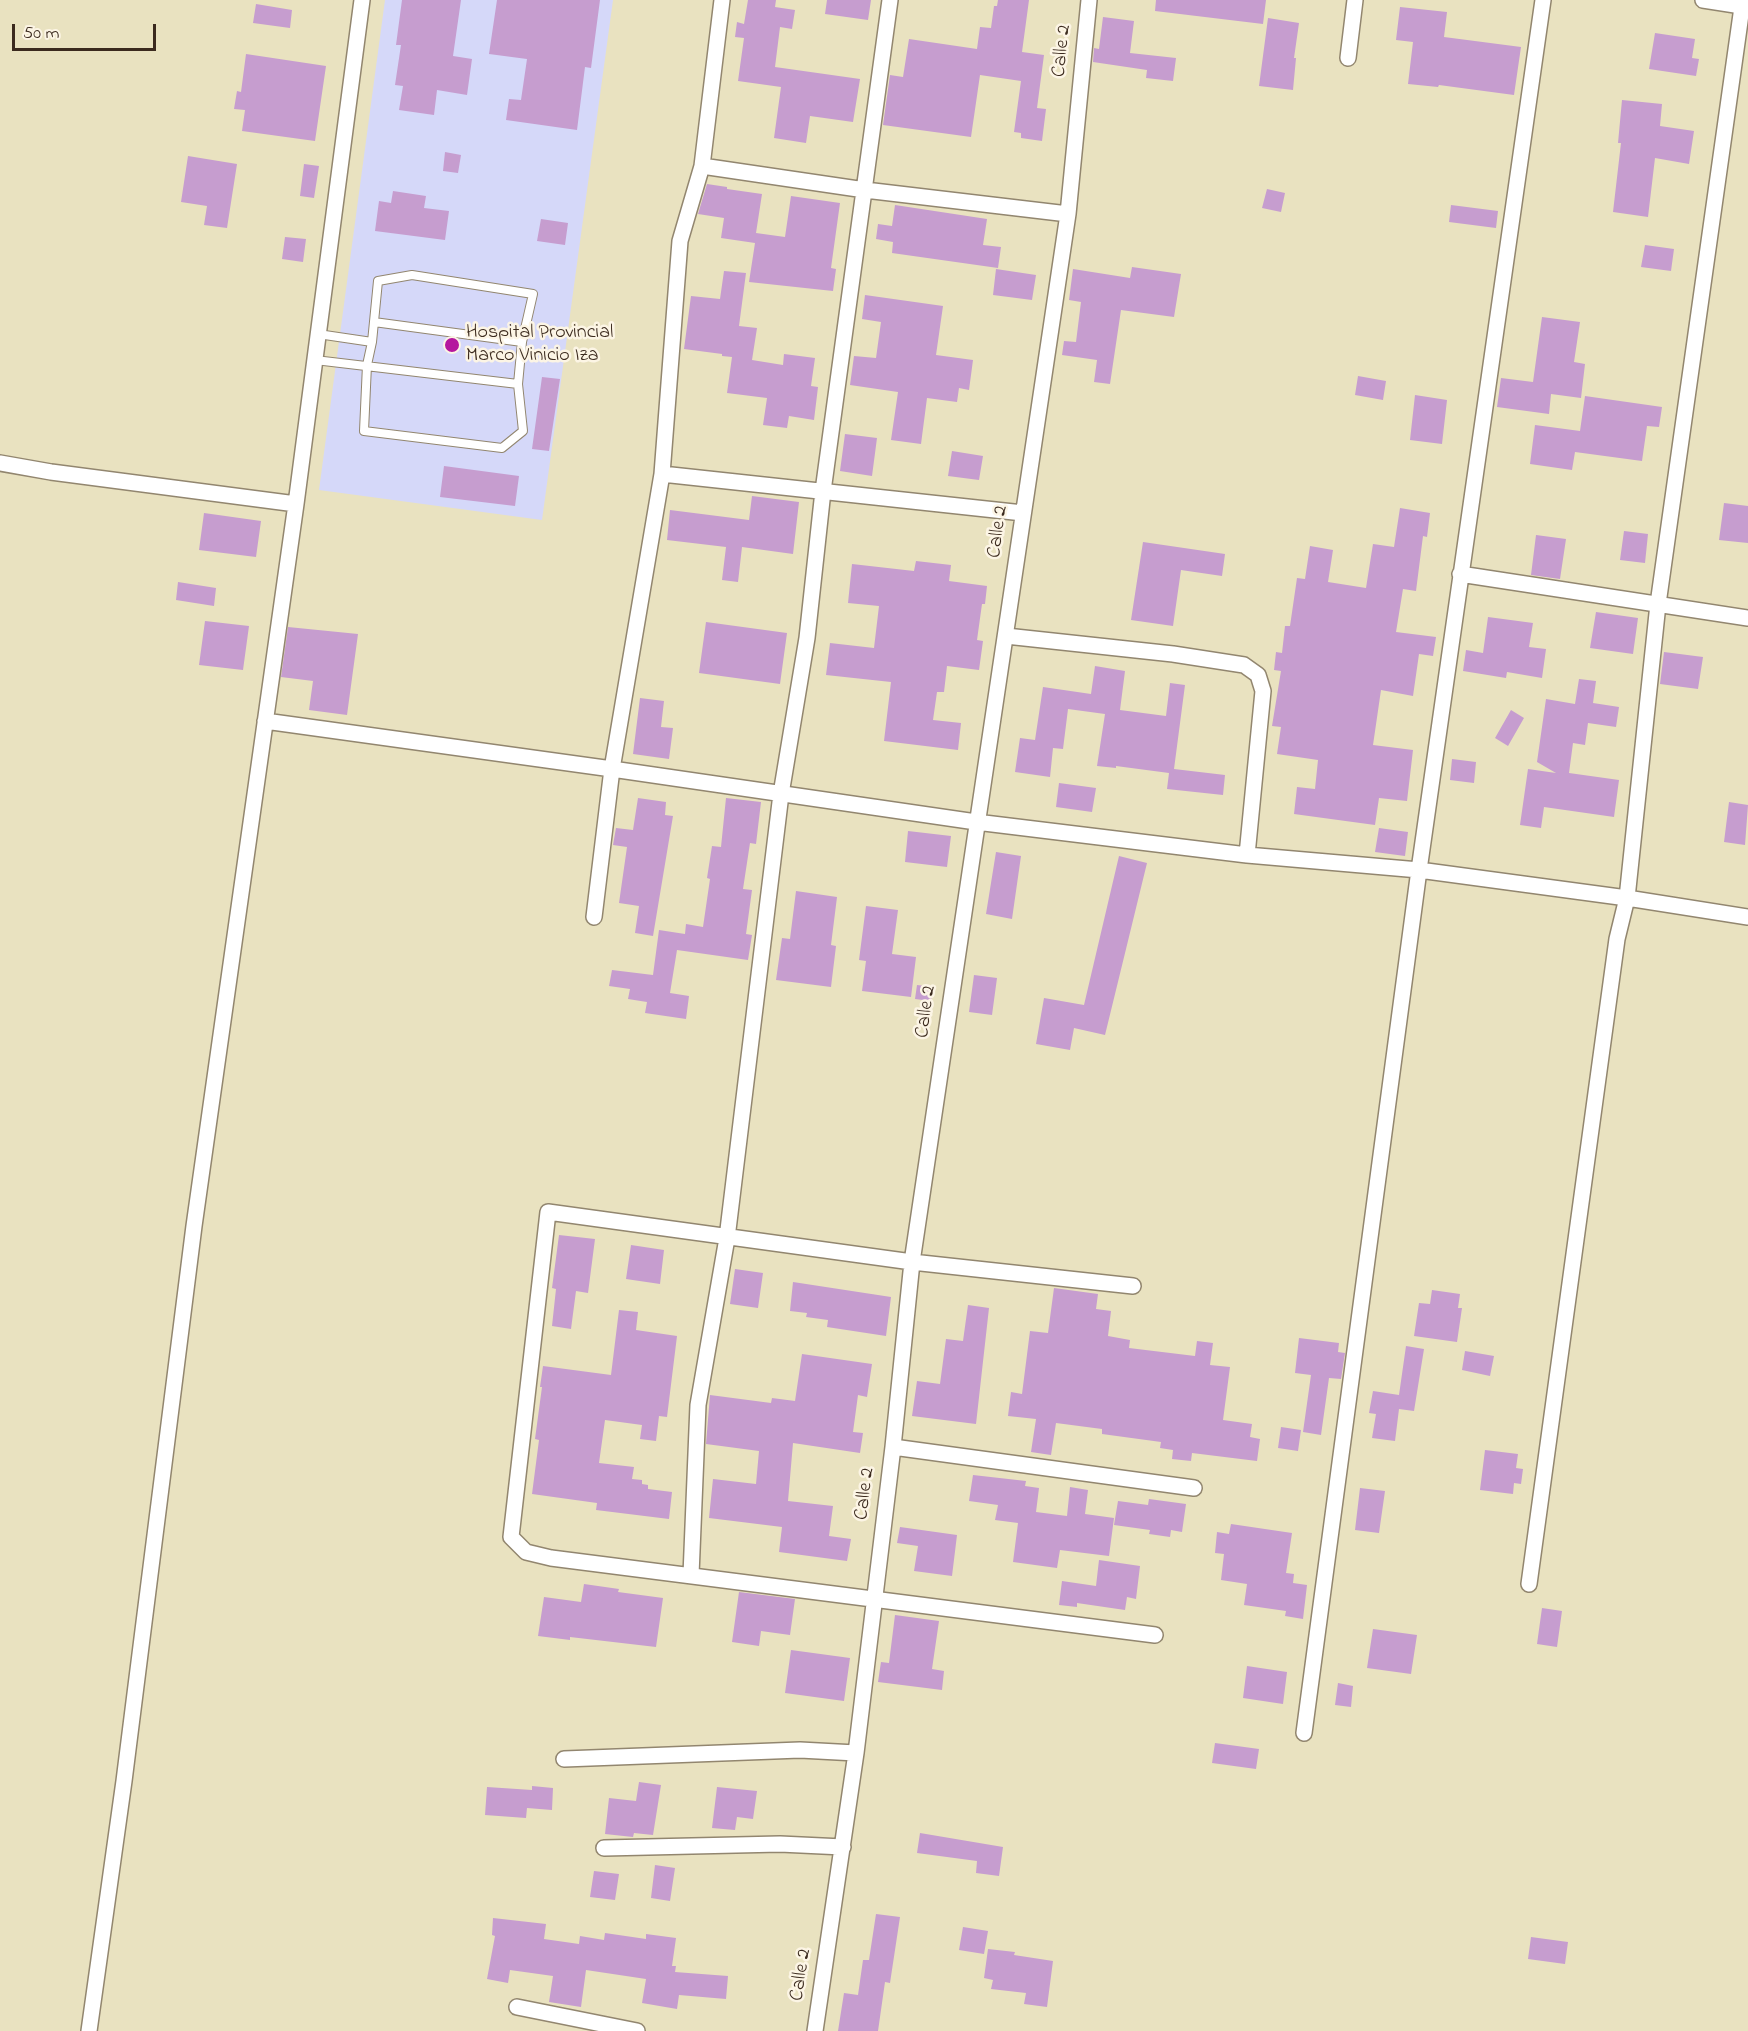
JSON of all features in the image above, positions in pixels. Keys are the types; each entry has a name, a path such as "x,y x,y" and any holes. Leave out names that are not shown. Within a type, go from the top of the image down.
{"street":[{"path":"89,2031 124,1781 194,1226 296,504 362,0"},
{"path":"594,917 612,769 662,474 680,241 702,165 722,0"},
{"path":"691,1575 698,1405 727,1238 781,794 807,638 823,491 890,0"},
{"name":"Calle 2","path":"815,2031 856,1753 893,1447 912,1262 1068,214 1089,0"},
{"path":"1348,58 1355,0"},
{"path":"1304,1732 1419,870 1543,0"},
{"path":"1528,1584 1617,939 1627,898 1658,604 1745,4 1703,0"},
{"path":"702,165 865,190 1068,214"},
{"path":"0,463 51,472 296,504"},
{"path":"662,474 1023,513"},
{"path":"1460,574 1748,618"},
{"path":"1006,636 1173,654 1244,665 1258,675 1263,691 1247,855"},
{"path":"265,721 976,822 1247,855 1419,870 1748,917"},
{"path":"1133,1286 912,1262 548,1212 511,1537 526,1552 551,1558 1155,1635"},
{"path":"893,1447 1194,1488"},
{"path":"564,1759 800,1750 856,1753"},
{"path":"604,1848 780,1844 843,1847"},
{"path":"517,2007 637,2031"}],"lane":[{"path":"412,275 533,294 522,342 518,384 523,431 502,448 364,431 367,365 372,342 378,281 412,275"},
{"path":"374,322 522,342"},
{"path":"318,334 372,342"},
{"path":"315,360 518,384"}],"shaded area":[{"name":"Hospital Provincial Marco Vinicio Iza","path":"385,0 613,0 542,520 319,490"}],"building":[{"path":"402,0 461,0 453,56 472,59 467,95 437,90 434,115 399,110 403,86 395,85 401,45 396,45"},
{"path":"497,0 600,0 591,68 585,67 577,130 506,120 509,99 521,100 527,59 489,54"},
{"path":"748,0 776,0 775,7 795,10 792,29 780,27 775,67 860,79 853,122 810,116 806,143 774,138 781,87 738,81 744,38 735,37 737,22 744,24"},
{"path":"827,0 871,0 868,20 825,14"},
{"path":"998,0 1029,0 1022,52 1044,55 1037,108 1046,109 1042,141 1021,138 1021,133 1014,132 1021,81 980,75 971,137 883,125 890,75 903,77 909,39 977,49 980,27 991,28 994,6 997,6"},
{"path":"1156,0 1266,0 1263,24 1155,11"},
{"path":"256,4 292,10 290,28 253,23"},
{"path":"1400,7 1447,12 1444,37 1521,47 1514,95 1439,85 1438,87 1408,84 1413,42 1396,40"},
{"path":"1103,17 1134,21 1130,53 1176,58 1173,81 1146,78 1147,70 1093,62 1094,48 1099,49"},
{"path":"1268,18 1299,23 1294,58 1296,58 1293,90 1259,86"},
{"path":"1655,33 1695,39 1692,58 1699,59 1696,76 1649,69"},
{"path":"246,54 326,66 315,141 242,131 245,110 234,109 237,91 241,92"},
{"path":"1622,100 1662,104 1660,126 1694,131 1689,164 1655,158 1648,217 1613,212 1621,143 1618,143"},
{"path":"445,152 461,155 458,173 443,171"},
{"path":"188,156 237,164 227,228 204,225 207,206 181,202"},
{"path":"304,164 319,166 314,198 300,196"},
{"path":"707,184 762,194 756,233 785,237 791,196 840,203 831,268 836,269 833,291 749,282 755,243 721,238 724,218 698,214"},
{"path":"1267,189 1285,193 1281,212 1262,208"},
{"path":"393,191 426,196 424,208 449,211 445,240 375,231 379,201 391,203"},
{"path":"895,205 987,219 983,245 1001,247 998,268 892,253 893,242 876,239 878,224 892,226"},
{"path":"1451,205 1498,211 1496,228 1449,222"},
{"path":"541,219 568,223 565,245 537,241"},
{"path":"285,237 306,239 303,262 282,259"},
{"path":"1645,245 1674,249 1671,271 1641,267"},
{"path":"1132,267 1181,274 1174,317 1121,310 1110,384 1094,382 1097,360 1062,355 1064,341 1076,342 1081,302 1069,300 1073,269 1130,278"},
{"path":"996,269 1036,275 1032,300 993,295"},
{"path":"724,271 746,273 739,326 757,328 752,360 783,365 784,354 815,358 811,386 818,387 814,420 789,416 787,428 763,425 767,398 727,393 732,357 684,349 691,296 720,299"},
{"path":"865,295 943,306 936,355 973,360 969,390 959,388 957,402 927,398 921,444 891,440 898,392 850,385 854,356 876,358 881,322 862,319"},
{"path":"1542,317 1580,322 1574,362 1585,364 1581,398 1551,394 1549,414 1497,407 1501,378 1533,382"},
{"path":"1358,376 1386,381 1383,400 1355,395"},
{"path":"542,377 560,379 549,451 532,449"},
{"path":"1415,395 1447,400 1442,444 1410,440"},
{"path":"1585,396 1662,407 1659,427 1647,426 1642,461 1575,452 1572,470 1530,464 1535,425 1580,431"},
{"path":"845,434 877,438 872,476 840,471"},
{"path":"952,451 983,456 979,480 948,476"},
{"path":"444,466 519,476 515,506 440,497"},
{"path":"752,496 799,502 793,554 742,547 738,582 722,580 726,547 667,540 670,510 749,520"},
{"path":"1724,503 1748,506 1748,543 1719,540"},
{"path":"1400,508 1430,513 1427,537 1423,536 1416,591 1403,589 1396,632 1436,637 1433,656 1419,654 1413,696 1381,690 1373,745 1413,750 1407,801 1379,798 1375,825 1294,814 1297,787 1315,789 1318,760 1277,754 1281,727 1272,726 1281,671 1274,670 1276,652 1282,653 1285,626 1290,626 1297,578 1305,579 1310,546 1333,550 1328,582 1366,588 1373,544 1394,547"},
{"path":"204,513 261,521 256,557 199,550"},
{"path":"1624,531 1648,534 1645,563 1620,560"},
{"path":"1536,535 1566,539 1560,579 1531,575"},
{"path":"1143,542 1225,554 1222,576 1181,570 1173,626 1131,620"},
{"path":"916,561 951,565 949,581 987,586 977,640 983,641 979,670 947,666 944,692 937,692 933,720 961,723 958,750 884,741 891,682 826,675 830,643 874,648 879,606 848,603 852,564 914,571"},
{"path":"178,582 216,588 214,606 176,600"},
{"path":"1596,612 1638,618 1633,654 1590,648"},
{"path":"1488,617 1533,623 1529,647 1546,649 1542,678 1507,672 1506,678 1463,671 1466,650 1483,653"},
{"path":"205,621 249,626 243,670 199,665"},
{"path":"706,622 787,633 780,684 699,673"},
{"path":"288,627 358,634 347,715 309,710 313,681 281,677"},
{"path":"1664,652 1703,657 1698,689 1660,684"},
{"path":"1095,666 1125,671 1120,710 1166,716 1170,683 1185,685 1174,769 1225,775 1223,795 1167,789 1169,773 1116,766 1116,768 1097,766 1105,714 1068,709 1063,749 1053,748 1050,777 1015,772 1020,738 1035,740 1043,687 1091,694"},
{"path":"1579,679 1596,681 1593,703 1619,707 1616,727 1588,723 1585,745 1573,743 1569,773 1619,780 1614,817 1544,807 1541,828 1520,825 1528,769 1556,773 1537,762 1546,699 1575,704"},
{"path":"640,698 664,701 661,727 673,728 669,759 633,754"},
{"path":"1511,710 1524,718 1508,746 1495,738"},
{"path":"1452,759 1476,762 1474,783 1450,780"},
{"path":"1059,783 1096,788 1092,812 1056,807"},
{"path":"638,798 666,802 665,815 673,816 653,936 635,933 639,906 619,903 627,847 613,845 616,828 633,830"},
{"path":"726,798 761,802 756,844 750,843 743,889 752,890 746,934 752,935 748,960 677,950 670,993 689,996 686,1019 645,1013 647,1002 628,999 630,989 609,986 612,970 653,975 659,930 685,934 686,924 703,927 712,846 721,847"},
{"path":"1729,802 1748,805 1745,845 1724,842"},
{"path":"1379,828 1408,832 1405,856 1375,852"},
{"path":"908,831 951,836 947,867 905,862"},
{"path":"996,852 1021,856 1012,919 986,914"},
{"path":"1119,856 1147,863 1105,1035 1074,1028 1070,1050 1036,1044 1044,998 1084,1005"},
{"path":"796,891 837,897 831,945 836,946 831,987 776,980 782,938 790,939"},
{"path":"866,906 898,910 892,954 916,957 911,997 862,991 866,961 859,960"},
{"path":"974,975 997,978 992,1015 969,1012"},
{"path":"917,985 933,987 931,1001 915,999"},
{"path":"559,1235 595,1239 588,1293 576,1291 571,1329 552,1326 556,1289 552,1288"},
{"path":"631,1245 664,1250 660,1284 626,1279"},
{"path":"735,1269 763,1273 758,1308 730,1304"},
{"path":"793,1282 891,1297 886,1336 827,1327 828,1320 806,1317 807,1313 790,1311"},
{"path":"1054,1288 1098,1294 1096,1309 1111,1311 1108,1336 1130,1340 1129,1348 1195,1356 1197,1341 1213,1343 1210,1365 1230,1367 1223,1420 1252,1424 1250,1437 1260,1439 1257,1461 1192,1453 1191,1461 1172,1459 1173,1450 1160,1448 1161,1442 1102,1434 1102,1429 1056,1423 1051,1455 1031,1452 1036,1419 1008,1416 1011,1392 1022,1394 1030,1331 1048,1333"},
{"path":"1432,1290 1460,1294 1458,1308 1462,1308 1457,1342 1414,1336 1419,1303 1430,1304"},
{"path":"968,1305 989,1308 976,1424 912,1416 917,1381 940,1384 946,1339 963,1341"},
{"path":"619,1310 638,1312 636,1330 677,1336 667,1417 659,1416 656,1441 640,1439 642,1425 605,1420 599,1463 634,1467 632,1479 642,1480 642,1484 648,1485 648,1489 672,1492 669,1519 596,1510 597,1503 532,1494 539,1440 535,1439 543,1366 611,1375"},
{"path":"1299,1338 1339,1343 1338,1352 1345,1353 1341,1379 1329,1378 1321,1435 1303,1432 1311,1375 1295,1373"},
{"path":"1406,1346 1424,1349 1414,1411 1399,1409 1395,1441 1372,1438 1376,1414 1369,1413 1373,1391 1399,1395"},
{"path":"1465,1351 1494,1356 1490,1376 1462,1370"},
{"path":"802,1354 872,1364 867,1397 858,1395 853,1432 863,1433 860,1453 793,1443 788,1501 833,1506 829,1536 851,1539 847,1561 779,1552 782,1527 709,1518 713,1479 756,1484 759,1451 706,1444 710,1395 771,1403 772,1398 795,1401"},
{"path":"1281,1427 1301,1430 1298,1451 1278,1448"},
{"path":"1485,1450 1518,1454 1516,1468 1523,1469 1521,1484 1514,1483 1513,1494 1480,1490"},
{"path":"973,1475 1026,1481 1025,1486 1039,1488 1036,1512 1067,1516 1070,1487 1088,1490 1085,1514 1114,1518 1109,1556 1060,1550 1057,1568 1013,1562 1018,1523 995,1520 998,1505 969,1501"},
{"path":"1360,1488 1385,1491 1379,1533 1355,1530"},
{"path":"1149,1499 1186,1504 1182,1532 1171,1530 1170,1537 1149,1534 1150,1530 1114,1525 1118,1501 1148,1505"},
{"path":"1231,1524 1292,1533 1286,1573 1294,1574 1293,1583 1307,1585 1303,1619 1285,1616 1286,1611 1244,1605 1247,1584 1221,1580 1224,1554 1215,1553 1217,1532 1229,1534"},
{"path":"900,1527 957,1535 952,1576 914,1571 918,1546 897,1543"},
{"path":"1099,1560 1140,1566 1136,1599 1127,1597 1125,1610 1077,1603 1077,1607 1059,1605 1062,1581 1096,1586"},
{"path":"584,1584 619,1589 618,1592 663,1598 656,1647 570,1637 570,1640 538,1636 544,1597 581,1602"},
{"path":"739,1592 795,1599 790,1635 761,1631 759,1646 732,1642"},
{"path":"1542,1608 1562,1611 1557,1647 1537,1644"},
{"path":"895,1615 939,1621 932,1669 944,1671 942,1690 878,1682 881,1662 889,1663"},
{"path":"1373,1629 1417,1635 1411,1674 1367,1668"},
{"path":"791,1650 850,1658 844,1701 785,1693"},
{"path":"1247,1666 1287,1672 1283,1704 1243,1698"},
{"path":"1338,1683 1353,1686 1351,1707 1335,1705"},
{"path":"1215,1743 1259,1749 1256,1769 1212,1763"},
{"path":"639,1782 661,1785 653,1835 634,1833 633,1837 605,1834 609,1798 636,1801"},
{"path":"532,1786 553,1788 552,1810 527,1808 526,1818 485,1815 487,1787 532,1790"},
{"path":"717,1787 757,1791 753,1819 737,1817 735,1830 712,1828"},
{"path":"920,1833 1003,1847 999,1876 976,1873 977,1861 917,1853"},
{"path":"655,1865 675,1868 670,1901 651,1898"},
{"path":"594,1871 619,1874 615,1900 590,1897"},
{"path":"876,1914 900,1917 890,1983 885,1982 878,2031 838,2031 844,1993 858,1995 863,1960 869,1960"},
{"path":"493,1918 546,1924 544,1939 579,1944 580,1936 604,1940 605,1933 646,1939 646,1934 676,1938 672,1966 676,1966 675,1972 728,1976 726,1999 679,1995 677,2009 642,2003 646,1979 586,1970 581,2007 549,2002 553,1976 510,1970 508,1983 487,1979 495,1936 492,1935"},
{"path":"963,1927 988,1931 984,1954 959,1950"},
{"path":"1531,1937 1568,1942 1565,1964 1528,1959"},
{"path":"988,1949 1015,1952 1014,1955 1053,1961 1047,2007 1024,2004 1026,1993 991,1989 993,1980 984,1978"}],"place":[{"name":"Hospital Provincial Marco Vinicio Iza","path":"452,345"}]}
